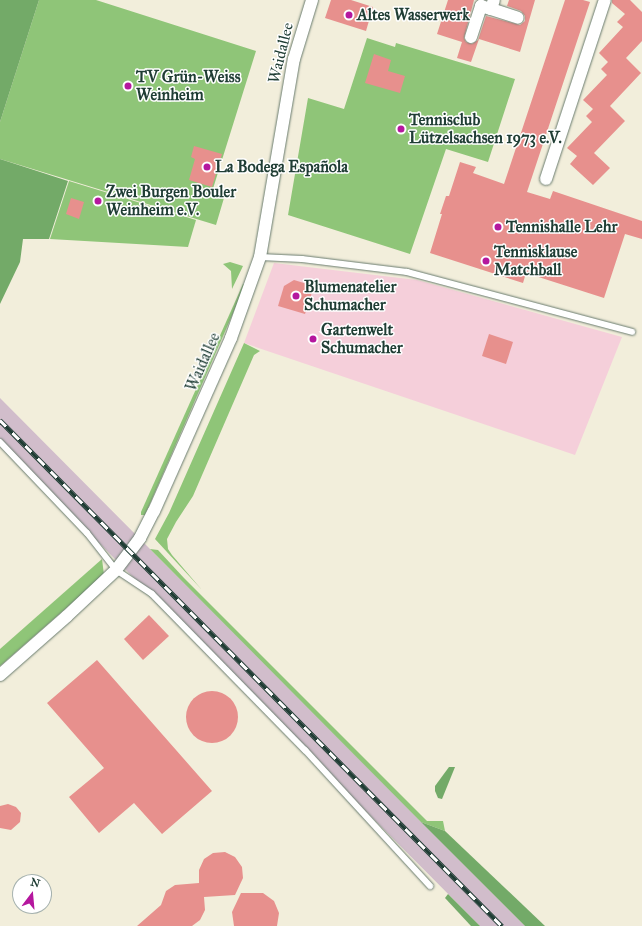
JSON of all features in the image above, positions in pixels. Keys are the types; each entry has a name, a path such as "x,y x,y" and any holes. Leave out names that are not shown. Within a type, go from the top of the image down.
{"street":[{"name":"Waidallee","path":"0,675 67,616 116,570 137,543 154,511 231,338 260,257 294,59 312,0"},
{"path":"546,179 606,0"},
{"path":"471,37 481,6 492,4 518,18"}],"lane":[{"path":"260,257 302,259 407,272 632,332"},
{"path":"0,442 87,534 116,570 152,594 305,750 430,886"}],"shaded area":[{"path":"274,263 417,280 622,337 575,455 244,343"},
{"path":"0,398 525,926 480,926 110,554 0,442"}],"green space":[{"path":"0,0 39,0 0,122"},
{"name":"TV Grün-Weiss Weinheim","path":"39,0 96,0 256,51 211,195 224,198 216,225 0,159 0,122"},
{"name":"Tennisclub Lützelsachsen 1973 e.V.","path":"367,38 395,47 396,43 515,79 488,162 446,149 410,254 288,215 308,98 344,109"},
{"path":"0,159 68,181 49,239 23,239 20,262 0,304"},
{"name":"Zwei Burgen Bouler Weinheim e.V.","path":"69,181 196,220 188,247 50,239"},
{"path":"230,262 243,266 232,289 231,271 223,264"},
{"path":"243,284 245,284 244,288 145,515 141,515 141,512"},
{"path":"244,343 260,351 254,355 193,496 167,539 168,549 172,555 202,590 155,539 169,513"},
{"path":"150,549 158,550 184,578 427,821 443,821 445,831 421,822"},
{"path":"102,559 104,575 0,666 0,649"},
{"path":"449,767 455,767 442,799 438,798 435,791 435,786"},
{"path":"421,822 445,831 545,926 525,926"},
{"path":"448,894 480,926 471,926 445,898"}],"building":[{"name":"Altes Wasserwerk","path":"331,0 351,0 373,7 366,31 325,18"},
{"path":"448,0 474,0 464,38 466,42 472,44 478,40 486,16 520,25 525,21 525,16 521,11 507,6 509,0 535,0 520,52 479,39 471,62 457,58 462,42 437,34"},
{"path":"565,0 583,0 590,2 527,192 550,199 553,191 642,221 642,239 625,234 604,298 526,273 523,283 430,253 442,214 440,214 446,196 449,196 460,162 476,167 473,173 504,184"},
{"path":"612,0 630,0 642,12 642,41 626,58 641,73 610,106 625,121 594,153 610,168 593,185 570,164 577,156 567,148 592,122 586,116 593,109 583,100 607,75 601,69 608,62 599,53 623,27 617,22 625,14 612,3"},
{"name":"Tennisclub Lützelsachsen 1973 e.V.","path":"374,54 391,60 388,71 405,76 400,93 365,83"},
{"name":"TV Grün-Weiss Weinheim","path":"194,146 222,154 212,187 189,180 195,159 191,157"},
{"name":"Zwei Burgen Bouler Weinheim e.V.","path":"71,198 84,202 79,219 66,214"},
{"name":"Blumenatelier Schumacher","path":"294,280 314,286 305,314 278,306 284,286"},
{"path":"489,334 513,342 506,364 482,356"},
{"path":"149,615 169,636 143,660 124,639"},
{"path":"97,660 212,791 162,834 134,803 99,833 69,797 104,768 47,703"},
{"path":"212,691 226,695 234,703 238,717 234,731 226,739 212,743 198,739 190,731 186,717 190,703 198,695"},
{"path":"8,804 16,807 21,813 20,822 11,830 0,828 0,806"},
{"path":"225,852 235,857 242,867 243,878 235,895 204,897 205,910 200,920 192,926 137,926 161,905 166,891 175,885 199,883 199,870 204,859 213,853"},
{"path":"241,893 263,893 274,901 279,913 277,926 234,926 232,912"}],"railway":[{"path":"0,420 502,926"}],"place":[{"name":"Altes Wasserwerk","path":"349,15"},
{"name":"TV Grün-Weiss Weinheim","path":"128,86"},
{"name":"Tennisclub Lützelsachsen 1973 e.V.","path":"401,129"},
{"name":"La Bodega Española","path":"207,167"},
{"name":"Zwei Burgen Bouler Weinheim e.V.","path":"98,201"},
{"name":"Tennishalle Lehr","path":"498,227"},
{"name":"Tennisklause Matchball","path":"486,261"},
{"name":"Blumenatelier Schumacher","path":"296,296"},
{"name":"Gartenwelt Schumacher","path":"313,339"}]}
